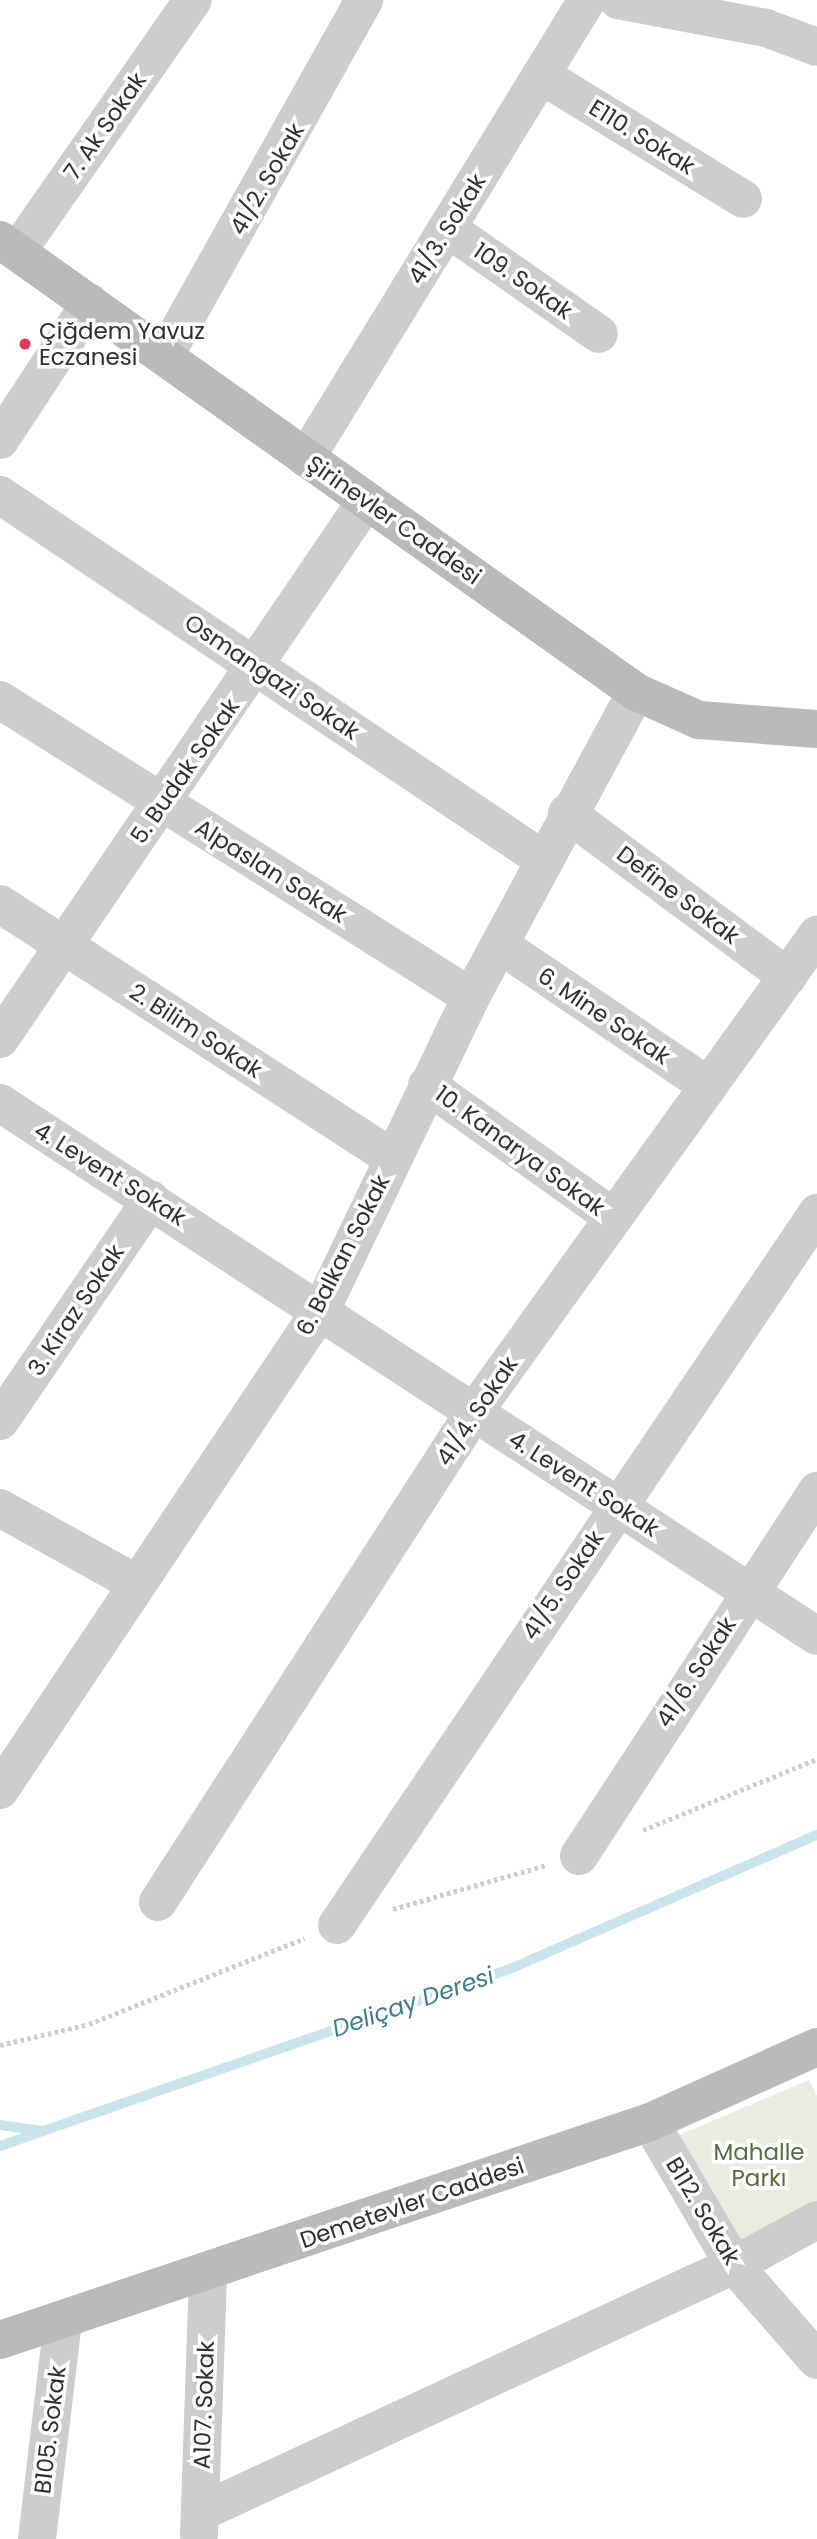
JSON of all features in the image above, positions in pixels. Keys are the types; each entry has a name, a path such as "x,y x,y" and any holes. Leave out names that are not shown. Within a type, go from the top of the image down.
{"main road":[{"name":"Şirinevler Caddesi","path":"8,246 636,692 699,720 817,729"},
{"name":"Demetevler Caddesi","path":"0,2340 63,2322 650,2122 817,2048"}],"street":[{"name":"7. Ak Sokak","path":"8,246 193,0"},
{"name":"41/2. Sokak","path":"165,355 364,0"},
{"name":"41/3. Sokak","path":"306,458 587,0"},
{"path":"618,0 766,28 817,47"},
{"name":"E110. Sokak","path":"541,75 743,199"},
{"name":"109. Sokak","path":"447,228 598,334"},
{"path":"0,440 90,303"},
{"name":"Osmangazi Sokak","path":"0,495 544,860"},
{"name":"5. Budak Sokak","path":"0,1039 257,667 366,501"},
{"name":"6. Balkan Sokak","path":"0,1790 321,1308 471,997 567,813 636,692"},
{"name":"Alpaslan Sokak","path":"0,700 471,997"},
{"name":"Define Sokak","path":"567,813 788,977"},
{"name":"2. Bilim Sokak","path":"0,904 393,1158"},
{"name":"41/4. Sokak","path":"158,1902 474,1412 817,935"},
{"name":"6. Mine Sokak","path":"500,945 708,1086"},
{"name":"10. Kanarya Sokak","path":"427,1085 613,1217"},
{"name":"4. Levent Sokak","path":"0,1103 321,1308 474,1412 817,1636"},
{"name":"3. Kiraz Sokak","path":"0,1421 151,1200"},
{"name":"41/5. Sokak","path":"337,1925 615,1505 817,1213"},
{"name":"41/6. Sokak","path":"579,1856 749,1590 817,1491"},
{"path":"0,1508 137,1584"},
{"name":"B112. Sokak","path":"650,2122 734,2265 817,2360"},
{"path":"200,2526 734,2265 817,2220"},
{"name":"A107. Sokak","path":"200,2526 208,2271"},
{"name":"B105. Sokak","path":"37,2539 63,2322"}],"path":[{"path":"0,2045 89,2024 337,1925 579,1856 817,1759"}],"green space":[{"name":"Mahalle Parkı","path":"809,2080 817,2096 817,2202 735,2243 677,2136"}],"waterway":[{"name":"Deliçay Deresi","path":"0,2146 512,1968 817,1835"},
{"path":"0,2125 42,2131"}],"place":[{"name":"Çiğdem Yavuz Eczanesi","path":"25,344"}]}
